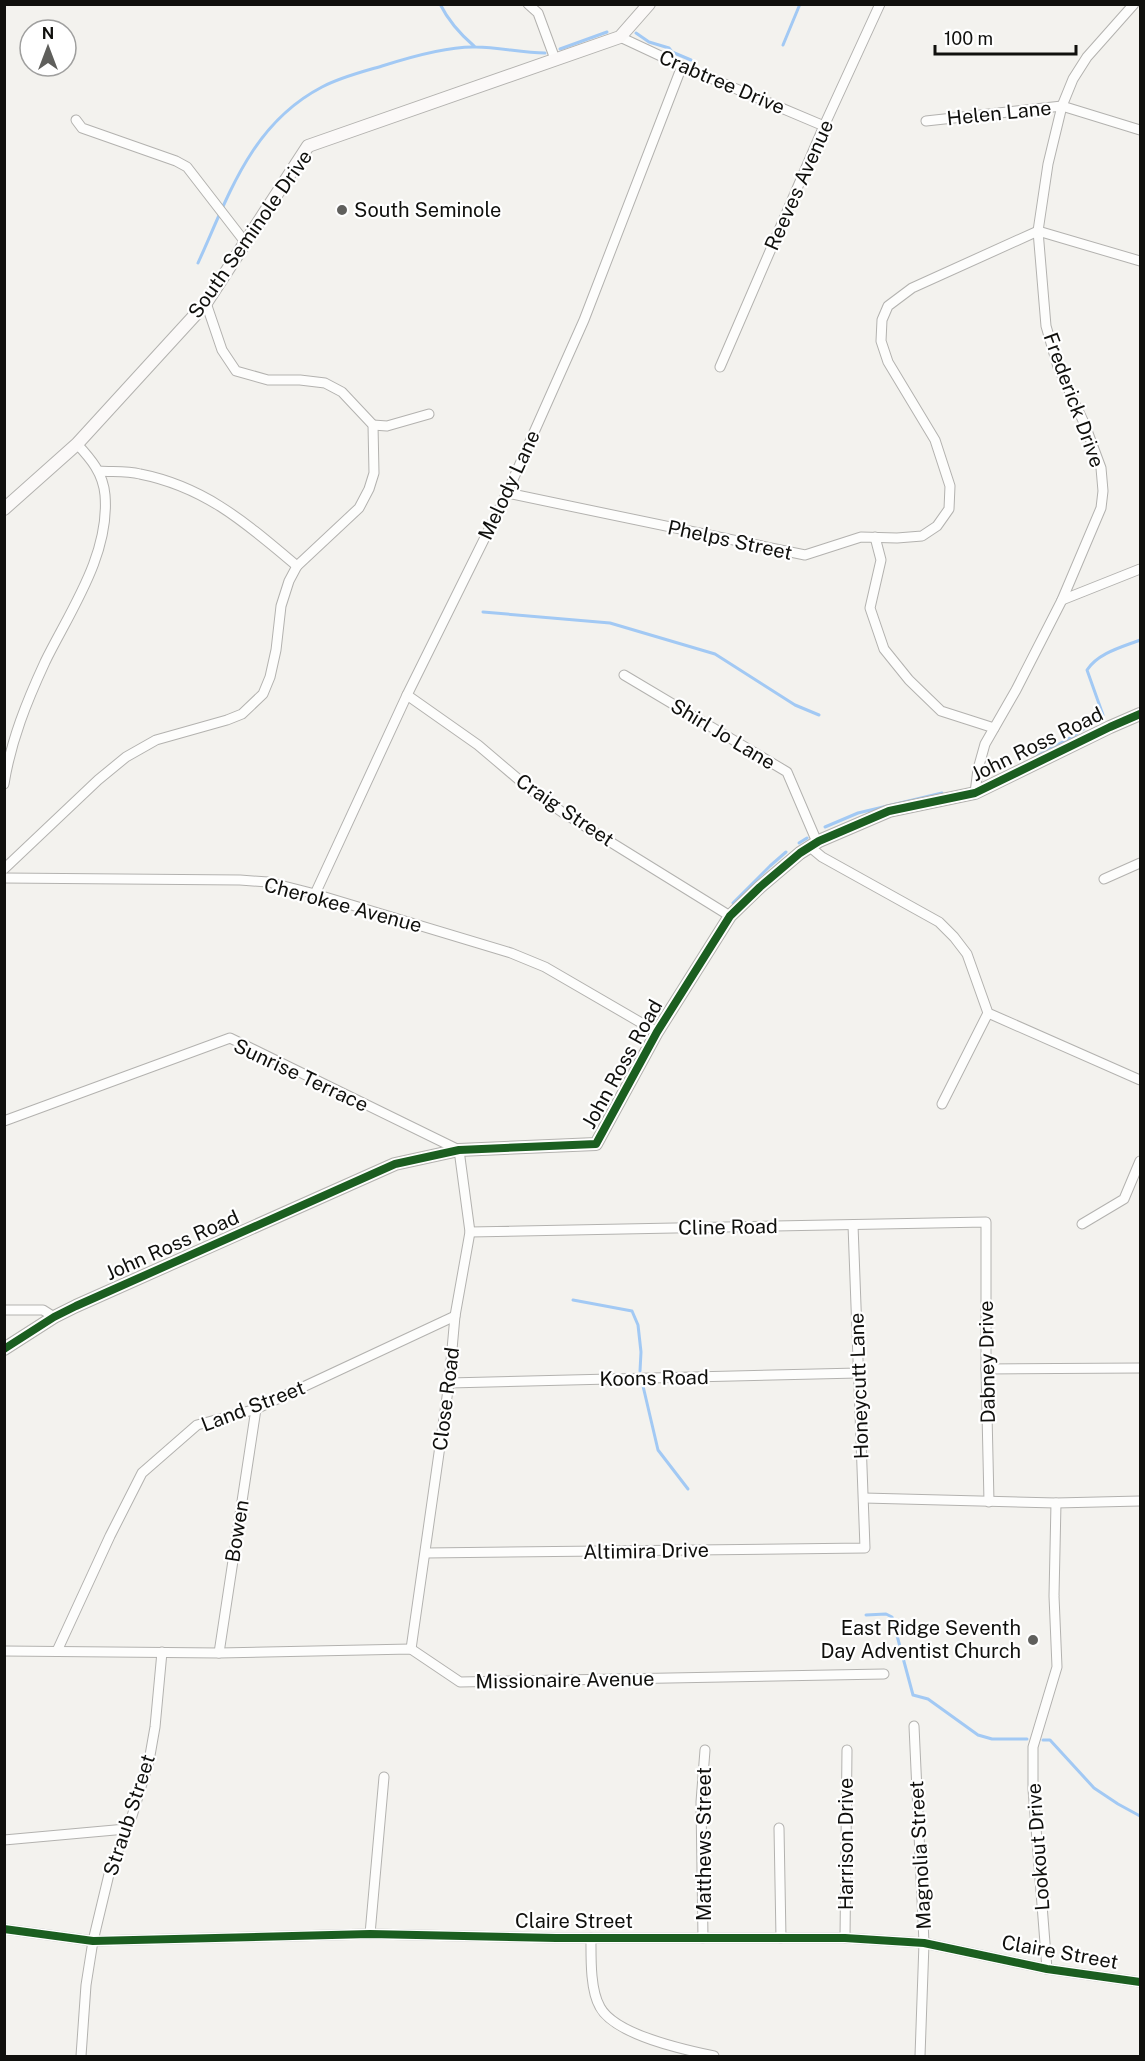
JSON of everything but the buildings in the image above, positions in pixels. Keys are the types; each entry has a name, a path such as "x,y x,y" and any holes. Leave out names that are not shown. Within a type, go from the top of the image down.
{"street":[{"path":"528,4 538,14 555,58"},
{"name":"South Seminole Drive","path":"4,509 77,444 206,303 308,146 620,37 649,4"},
{"name":"Reeves Avenue","path":"720,367 824,126 880,4"},
{"name":"Frederick Drive","path":"975,793 978,769 985,744 1016,690 1062,600 1101,508 1103,491 1101,468 1095,449 1058,367 1046,326 1038,231 1048,164 1062,106 1073,79 1087,57 1134,4"},
{"name":"Crabtree Drive","path":"620,37 824,126"},
{"name":"Melody Lane","path":"315,894 407,695 507,493 584,320 682,66"},
{"name":"Helen Lane","path":"926,122 1062,106 1140,130"},
{"path":"76,120 82,128 187,167 245,242"},
{"path":"1038,231 1140,261"},
{"name":"Phelps Street","path":"507,493 805,555 861,537 922,536 937,526 949,509 950,486 935,440 888,362 880,341 882,320 888,306 912,288 1038,231"},
{"path":"206,303 222,350 236,371 268,380 325,383 342,392 373,424 387,426 429,414"},
{"path":"4,869 98,780 126,758 156,740 242,714 263,694 270,677 281,606 289,581 297,566 359,508 369,489 374,473 373,424"},
{"path":"4,784 15,735 26,706 99,547 104,523 105,494 99,471 77,444"},
{"path":"99,471 138,473 170,481 202,495 239,518 297,566"},
{"path":"875,537 881,560 870,608 884,650 909,680 940,711 994,728"},
{"path":"1062,600 1140,569"},
{"name":"Shirl Jo Lane","path":"624,675 787,772 813,845"},
{"name":"Craig Street","path":"407,695 478,745 531,790 562,812 730,916"},
{"name":"John Ross Road","path":"4,1349 54,1317 87,1301 395,1164 459,1150 596,1144 657,1032 730,916 760,887 813,845 889,811 975,793 1140,714"},
{"path":"813,845 822,857 939,922 967,954 988,1012 1140,1080"},
{"path":"1104,879 1140,863"},
{"name":"Cherokee Avenue","path":"4,878 268,882 511,952 545,967 657,1032"},
{"path":"942,1104 988,1012"},
{"name":"Sunrise Terrace","path":"4,1121 230,1038 459,1150"},
{"name":"Close Road","path":"411,1649 449,1383 455,1316 470,1232 459,1150"},
{"path":"1082,1224 1124,1199 1140,1161"},
{"name":"Cline Road","path":"470,1232 986,1222"},
{"name":"Dabney Drive","path":"986,1222 989,1502"},
{"name":"Honeycutt Lane","path":"854,1225 865,1548"},
{"path":"4,1310 43,1310 54,1317"},
{"name":"Land Street","path":"57,1651 142,1473 197,1425 256,1409 455,1316"},
{"path":"986,1369 1140,1368"},
{"name":"Koons Road","path":"449,1383 858,1373"},
{"name":"Bowen","path":"219,1653 256,1409"},
{"path":"864,1498 1056,1503 1140,1501"},
{"name":"Lookout Drive","path":"1047,1969 1033,1789 1033,1747 1057,1667 1054,1596 1056,1503"},
{"name":"Altimira Drive","path":"426,1553 865,1548"},
{"path":"4,1651 219,1653 411,1649"},
{"name":"Missionaire Avenue","path":"411,1649 460,1682 884,1674"},
{"name":"Straub Street","path":"81,2056 86,1985 93,1941 110,1870 149,1761 155,1727 162,1652"},
{"name":"Magnolia Street","path":"914,1726 924,1944 920,2056"},
{"name":"Matthews Street","path":"703,1938 701,1802 705,1750"},
{"name":"Harrison Drive","path":"845,1938 847,1750"},
{"path":"370,1934 384,1777"},
{"path":"779,1828 782,1938"},
{"path":"4,1840 126,1829"},
{"name":"Claire Street","path":"4,1929 93,1941 370,1934 591,1938 845,1938 924,1944 1047,1969 1140,1982"},
{"path":"591,1938 596,1999 605,2014 630,2031 692,2052 713,2056"}],"waterway":[{"path":"440,4 455,27 474,46"},
{"path":"783,45 800,4"},
{"path":"560,49 607,32"},
{"path":"636,33 649,42 669,48 672,52 691,60"},
{"path":"198,263 232,187 260,141 298,102 322,87 404,59 453,48 485,47 545,53"},
{"path":"483,612 610,623 715,654 795,705 819,715"},
{"path":"1037,756 1072,737 1103,715 1087,670 1104,655 1140,640"},
{"path":"825,827 858,813 942,793"},
{"path":"799,843 807,838"},
{"path":"733,903 786,852"},
{"path":"573,1300 632,1311 638,1325 641,1352 640,1371"},
{"path":"643,1386 658,1450 688,1489"},
{"path":"866,1615 886,1614 892,1617 913,1695 928,1699 978,1735 992,1739 1027,1739"},
{"path":"1043,1740 1050,1740 1094,1788 1140,1816"}],"cycle path":[{"path":"4,1349 54,1317 76,1306 395,1164 459,1150 596,1144 657,1032 730,916 800,853 819,841 889,811 975,793 1140,714"},
{"path":"4,1929 93,1941 370,1934 556,1938 845,1938 924,1943 1047,1969 1140,1982"}],"place":[{"name":"South Seminole","path":"342,210"},
{"name":"East Ridge Seventh Day Adventist Church","path":"1033,1640"}]}
